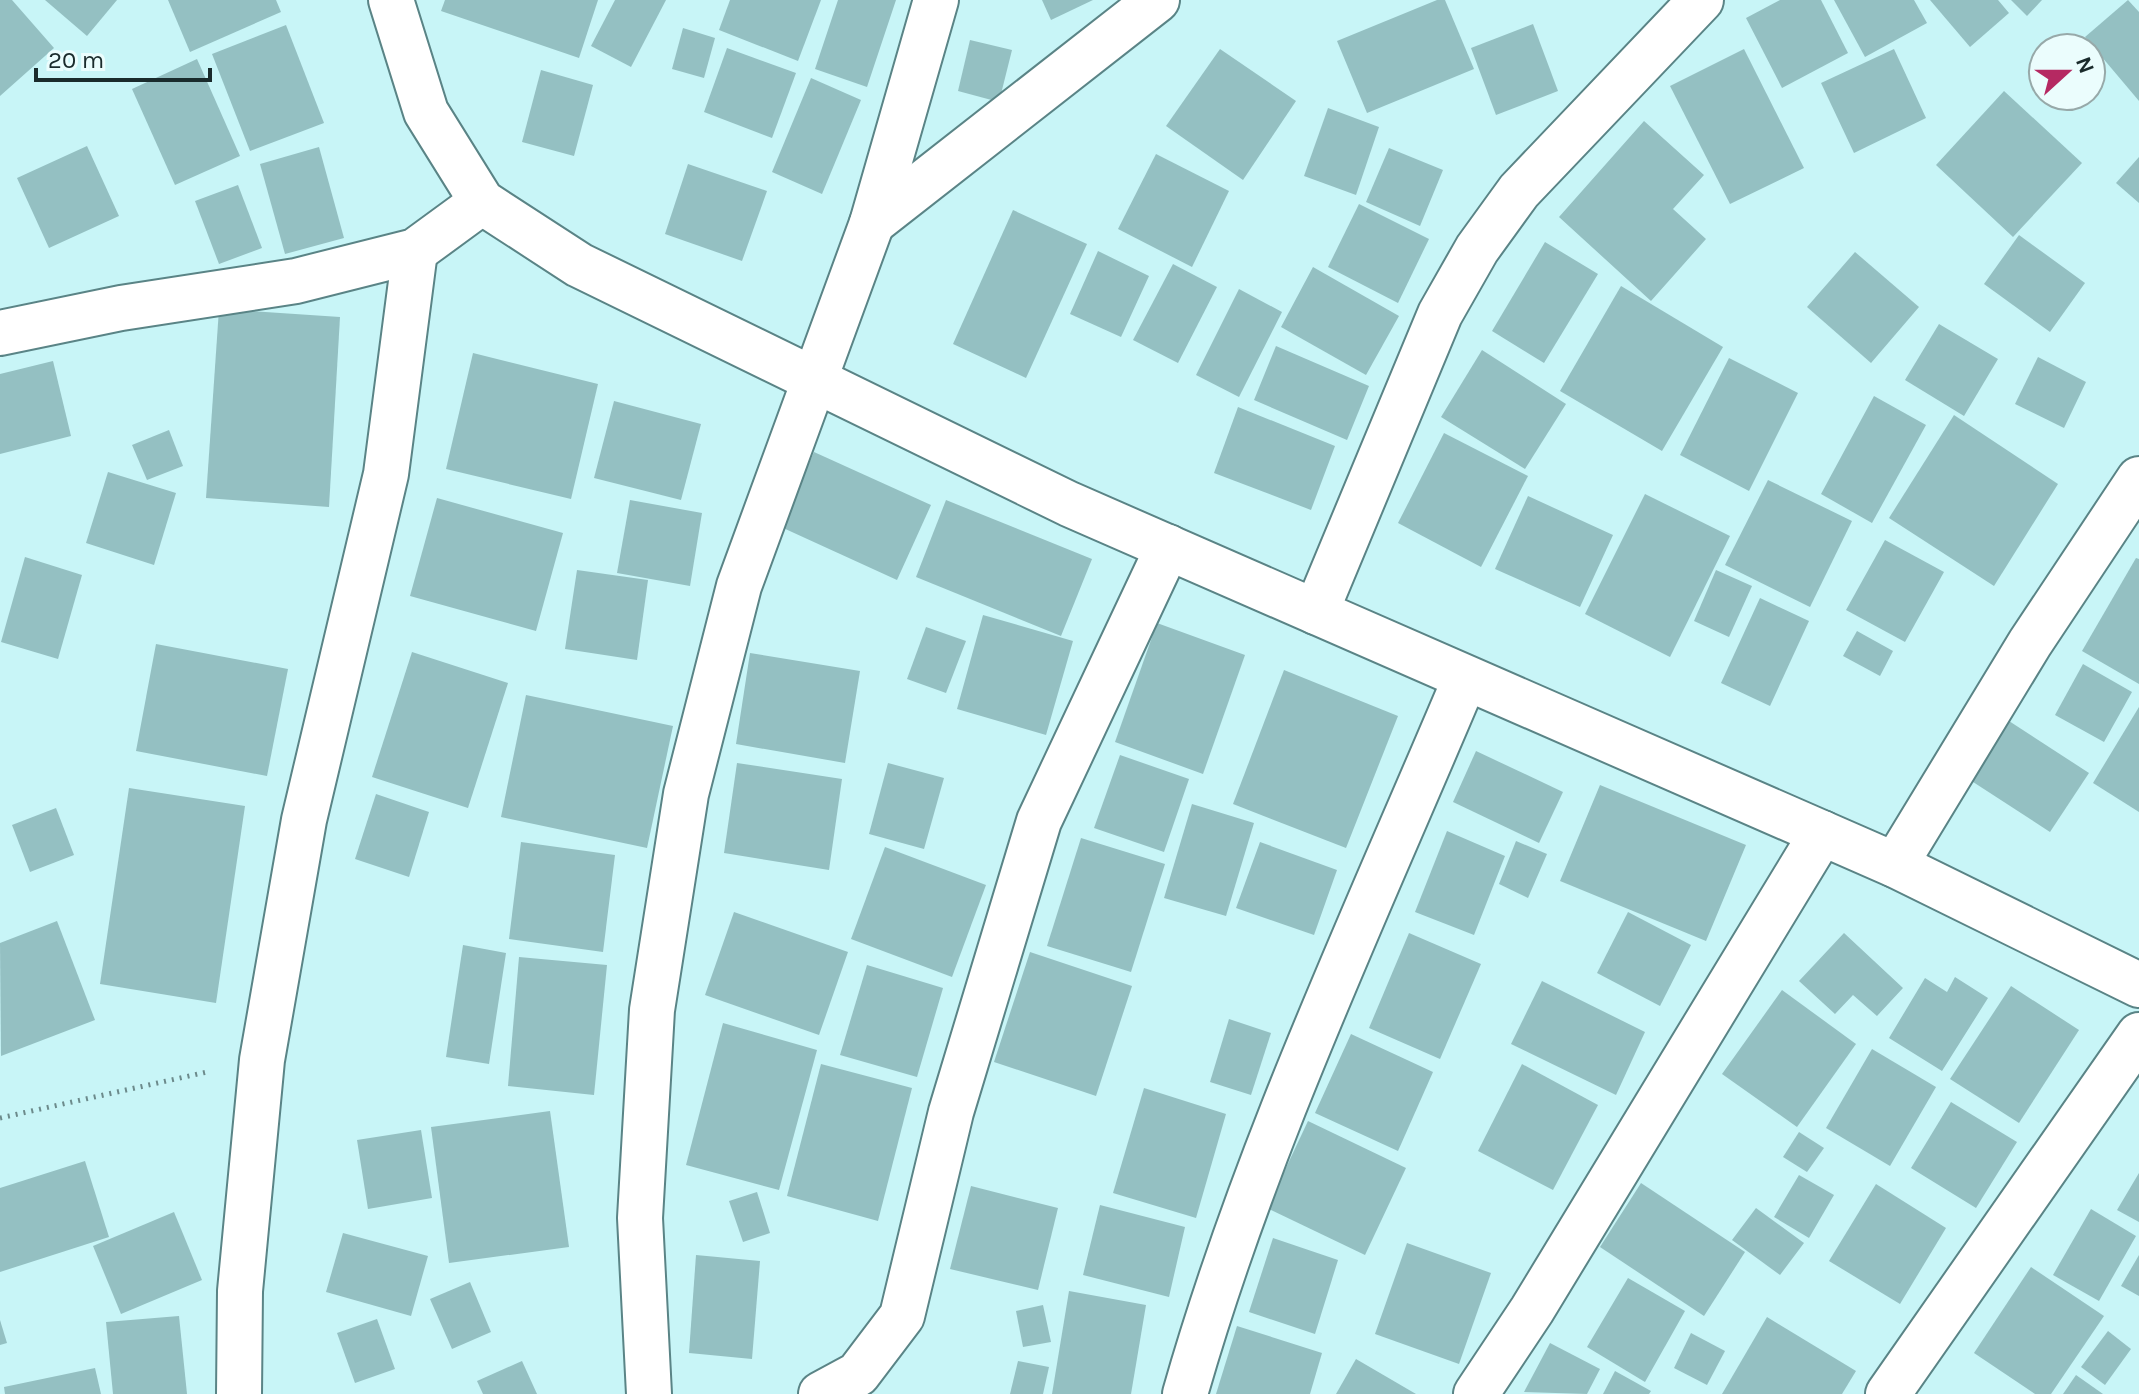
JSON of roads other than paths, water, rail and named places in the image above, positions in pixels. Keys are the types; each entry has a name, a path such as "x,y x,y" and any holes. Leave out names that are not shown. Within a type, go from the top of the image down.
{"street":[{"path":"391,0 426,112 482,202 579,265 812,381 1168,547 1895,865 2139,985"},
{"path":"649,1394 640,1218 651,1026 686,794 739,586 872,223 936,0"},
{"path":"872,223 1157,0"},
{"path":"1316,612 1440,314 1477,249 1519,191 1701,0"},
{"path":"0,333 121,308 296,281 415,251 482,202"},
{"path":"239,1394 240,1291 262,1060 304,820 386,474 415,251"},
{"path":"1895,865 2030,643 2139,479"},
{"path":"821,1394 858,1374 902,1316 951,1112 1039,821 1168,547"},
{"path":"1185,1394 1217,1284 1300,1069 1465,679"},
{"path":"1476,1394 1540,1297 1822,833"},
{"path":"1888,1394 2139,1035"}]}
